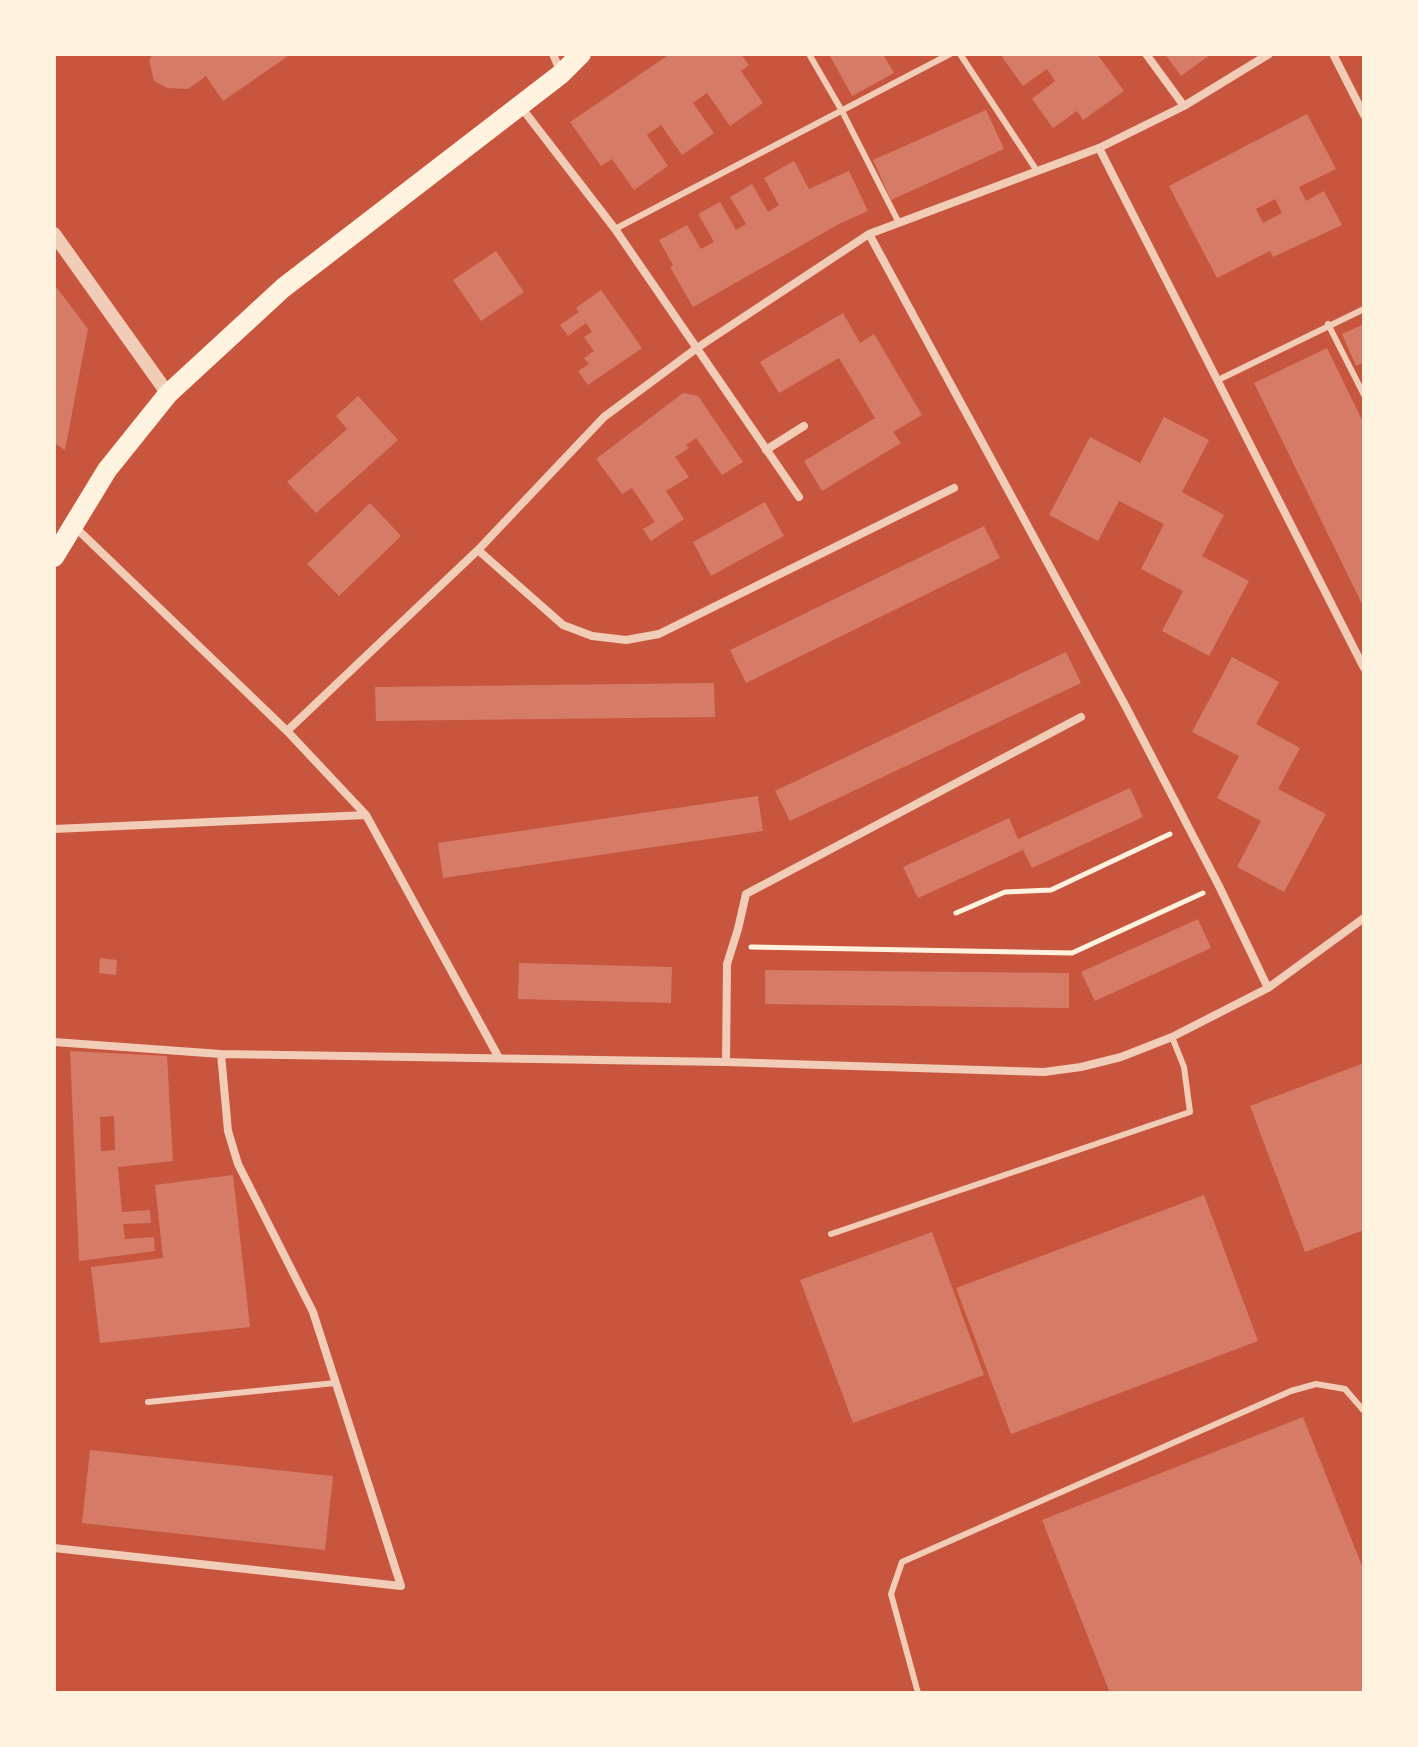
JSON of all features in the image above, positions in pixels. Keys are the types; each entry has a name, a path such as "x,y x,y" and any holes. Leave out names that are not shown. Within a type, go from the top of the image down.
{"main road":[{"path":"54,557 107,470 168,394 283,288 561,74 581,54"}],"street":[{"path":"553,54 561,74"},
{"path":"1146,54 1184,106"},
{"path":"287,731 478,550 604,417 697,348 869,234 1099,148 1184,106 1269,54"},
{"path":"1333,54 1364,115"},
{"path":"520,106 615,229 799,497"},
{"path":"1099,148 1364,668"},
{"path":"54,234 168,394"},
{"path":"869,234 1126,707 1268,988"},
{"path":"766,450 804,426"},
{"path":"478,550 563,625 592,636 626,640 659,634 954,488"},
{"path":"72,524 287,731 366,815 499,1058"},
{"path":"726,1062 727,964 746,894 1081,717"},
{"path":"54,829 366,815"},
{"path":"54,1042 221,1054 726,1062 1044,1072 1121,1057 1172,1037 1268,988 1364,918"},
{"path":"54,1548 401,1586 313,1312 238,1164 228,1131 221,1054"}],"lane":[{"path":"809,54 899,223"},
{"path":"615,229 950,54"},
{"path":"960,54 1037,171"},
{"path":"1218,380 1364,309"},
{"path":"1328,324 1364,395"},
{"path":"831,1234 1190,1112 1184,1067 1172,1037"},
{"path":"148,1402 335,1383"},
{"path":"918,1693 891,1594 902,1562 1291,1391 1316,1384 1345,1389 1364,1411"}],"path":[{"path":"956,913 1005,892 1051,890 1187,826"},
{"path":"731,946 1072,953 1219,886"}],"building":[{"path":"153,54 291,54 223,101 206,76 188,89 168,88 154,81 149,60"},
{"path":"670,54 741,54 749,65 741,71 763,103 730,126 707,93 693,103 714,133 682,155 661,125 647,135 668,166 634,190 612,159 601,166 570,122"},
{"path":"829,54 883,54 894,73 852,96"},
{"path":"1007,54 1097,54 1124,91 1083,120 1077,111 1053,128 1032,99 1055,81 1047,69 1023,86 1002,57"},
{"path":"1165,54 1211,54 1181,76"},
{"path":"986,110 1004,149 891,200 873,160"},
{"path":"1307,114 1336,169 1299,187 1306,201 1324,191 1342,225 1273,257 1270,251 1217,278 1169,186","holes":["1275,199 1282,213 1263,223 1256,209"]},
{"path":"794,161 809,189 849,171 868,211 839,224 693,307 670,267 673,265 659,240 687,225 701,249 714,242 698,214 720,202 736,230 746,224 730,197 752,184 768,212 779,205 764,178"},
{"path":"496,251 524,292 481,321 453,280"},
{"path":"54,284 88,329 65,450 54,443"},
{"path":"601,290 642,348 588,385 578,371 589,364 584,358 594,351 584,337 592,332 586,323 568,336 560,325 579,312 576,308"},
{"path":"843,313 860,343 874,334 922,415 893,432 901,443 822,491 804,461 875,418 839,358 779,393 760,362"},
{"path":"1364,324 1364,362 1356,366 1342,334"},
{"path":"1327,348 1364,424 1364,608 1254,383"},
{"path":"683,393 698,396 743,462 722,475 696,438 686,445 689,448 675,457 689,477 666,491 684,519 651,541 643,529 655,522 632,488 622,494 596,459"},
{"path":"358,396 398,440 316,513 287,482 347,429 336,416"},
{"path":"1164,417 1209,440 1182,492 1224,515 1202,556 1249,581 1209,656 1162,631 1183,591 1141,569 1164,524 1119,501 1098,541 1049,515 1090,437 1140,463"},
{"path":"765,502 784,536 711,576 693,542"},
{"path":"370,503 401,536 339,596 307,564"},
{"path":"984,526 1000,558 746,683 730,650"},
{"path":"1066,652 1081,683 790,821 775,791"},
{"path":"1232,657 1279,682 1256,724 1300,748 1278,789 1326,814 1284,892 1237,867 1261,821 1217,798 1239,756 1192,732"},
{"path":"714,683 715,717 376,721 375,687"},
{"path":"1130,788 1143,817 1032,868 1023,850 918,898 903,867 1009,818 1018,839"},
{"path":"758,796 763,831 443,878 438,843"},
{"path":"1198,919 1211,948 1095,1001 1081,972"},
{"path":"100,958 117,960 116,975 99,973"},
{"path":"519,963 672,967 671,1003 518,999"},
{"path":"765,970 1069,973 1069,1008 765,1004"},
{"path":"70,1051 167,1056 173,1161 118,1167 122,1212 150,1210 151,1223 123,1224 125,1239 154,1237 155,1251 79,1261","holes":["114,1116 115,1150 101,1151 100,1117"]},
{"path":"1364,1063 1364,1230 1305,1252 1250,1106"},
{"path":"233,1175 250,1327 100,1343 91,1267 163,1258 155,1185"},
{"path":"1204,1195 1258,1341 1011,1434 956,1288"},
{"path":"932,1232 984,1375 853,1423 800,1280"},
{"path":"1303,1417 1364,1571 1364,1693 1110,1693 1042,1520"},
{"path":"90,1450 333,1476 325,1550 82,1523"}]}
